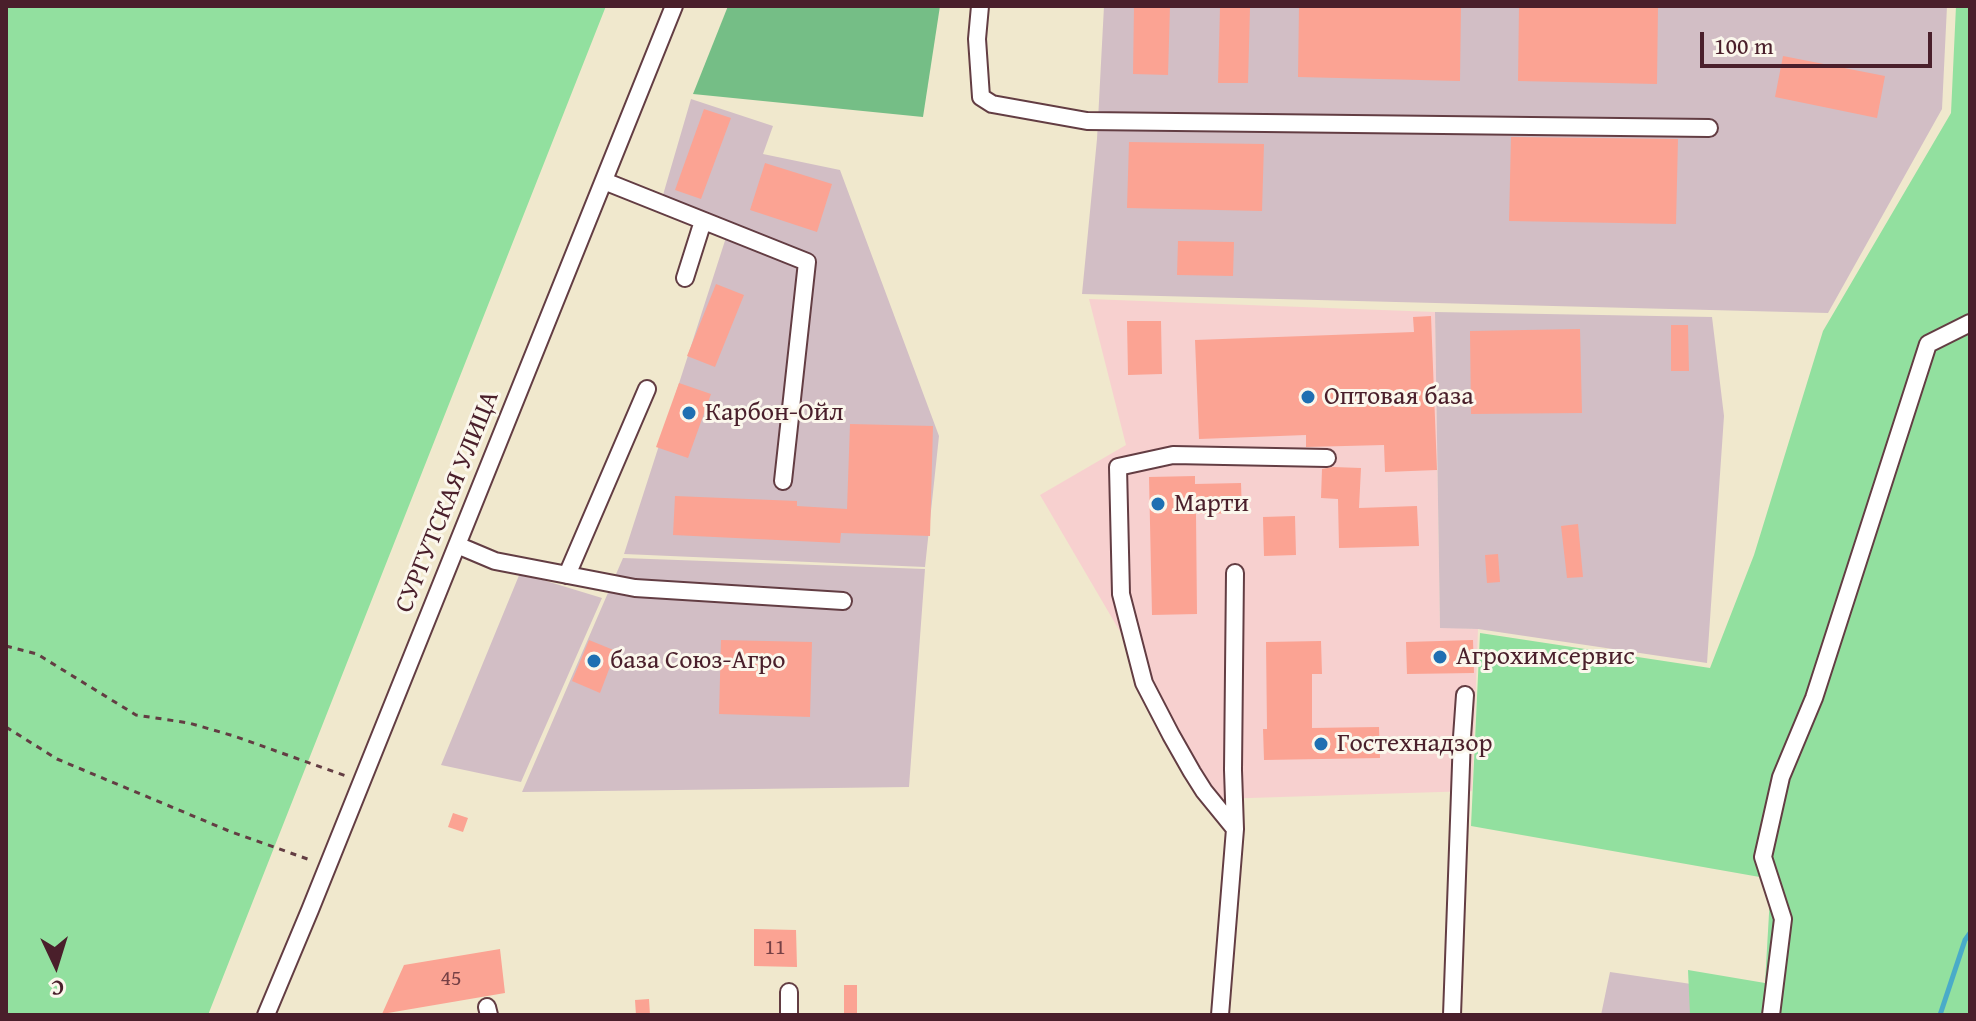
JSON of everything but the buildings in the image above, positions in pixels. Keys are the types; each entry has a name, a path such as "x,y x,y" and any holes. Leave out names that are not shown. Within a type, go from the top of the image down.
{"street":[{"name":"СУРГУТСКАЯ УЛИЦА","path":"266,1015 674,6"},
{"path":"980,6 977,39 981,97 992,104 1087,121 1709,128"},
{"path":"604,181 807,262 783,481"},
{"path":"685,278 703,221"},
{"path":"1771,1015 1783,919 1763,857 1781,777 1814,698 1928,344 1970,323"},
{"path":"567,575 647,389"},
{"path":"1235,829 1198,781 1144,683 1121,594 1118,467 1173,455 1327,458"},
{"path":"457,545 495,561 635,588 843,601"},
{"path":"1220,1015 1235,829 1235,573"},
{"path":"1452,1015 1465,695"},
{"path":"789,992 789,1015"}],"path":[{"path":"6,646 37,654 136,715 189,723 234,736 361,782"},
{"path":"6,727 57,759 229,831 328,866"}],"shaded area":[{"path":"1104,6 1947,6 1942,109 1828,313 1082,294 1097,139"},
{"path":"691,99 773,126 763,154 840,170 939,436 925,567 624,554 731,222 663,195"},
{"path":"1089,299 1435,312 1440,627 1478,629 1472,791 1218,799 1040,495 1126,445"},
{"path":"1435,312 1712,317 1724,416 1707,663 1478,629 1440,628"},
{"path":"623,558 925,569 909,787 522,792"},
{"path":"520,573 602,598 521,782 441,765"},
{"path":"1610,972 1698,985 1694,1015 1601,1015"}],"green space":[{"path":"6,6 606,6 208,1015 6,1015"},
{"path":"728,6 940,6 923,117 693,94"},
{"path":"1956,6 1970,6 1970,1015 1690,1015 1688,970 1765,983 1771,879 1471,826 1480,633 1710,668 1754,555 1823,331 1951,113"}],"waterway":[{"path":"1940,1015 1970,933"}],"place":[{"name":"Оптовая база","path":"1308,397"},
{"name":"Карбон-Ойл","path":"689,413"},
{"name":"Марти","path":"1158,504"},
{"name":"Агрохимсервис","path":"1440,657"},
{"name":"база Союз-Агро","path":"594,661"},
{"name":"Гостехнадзор","path":"1321,744"}]}
